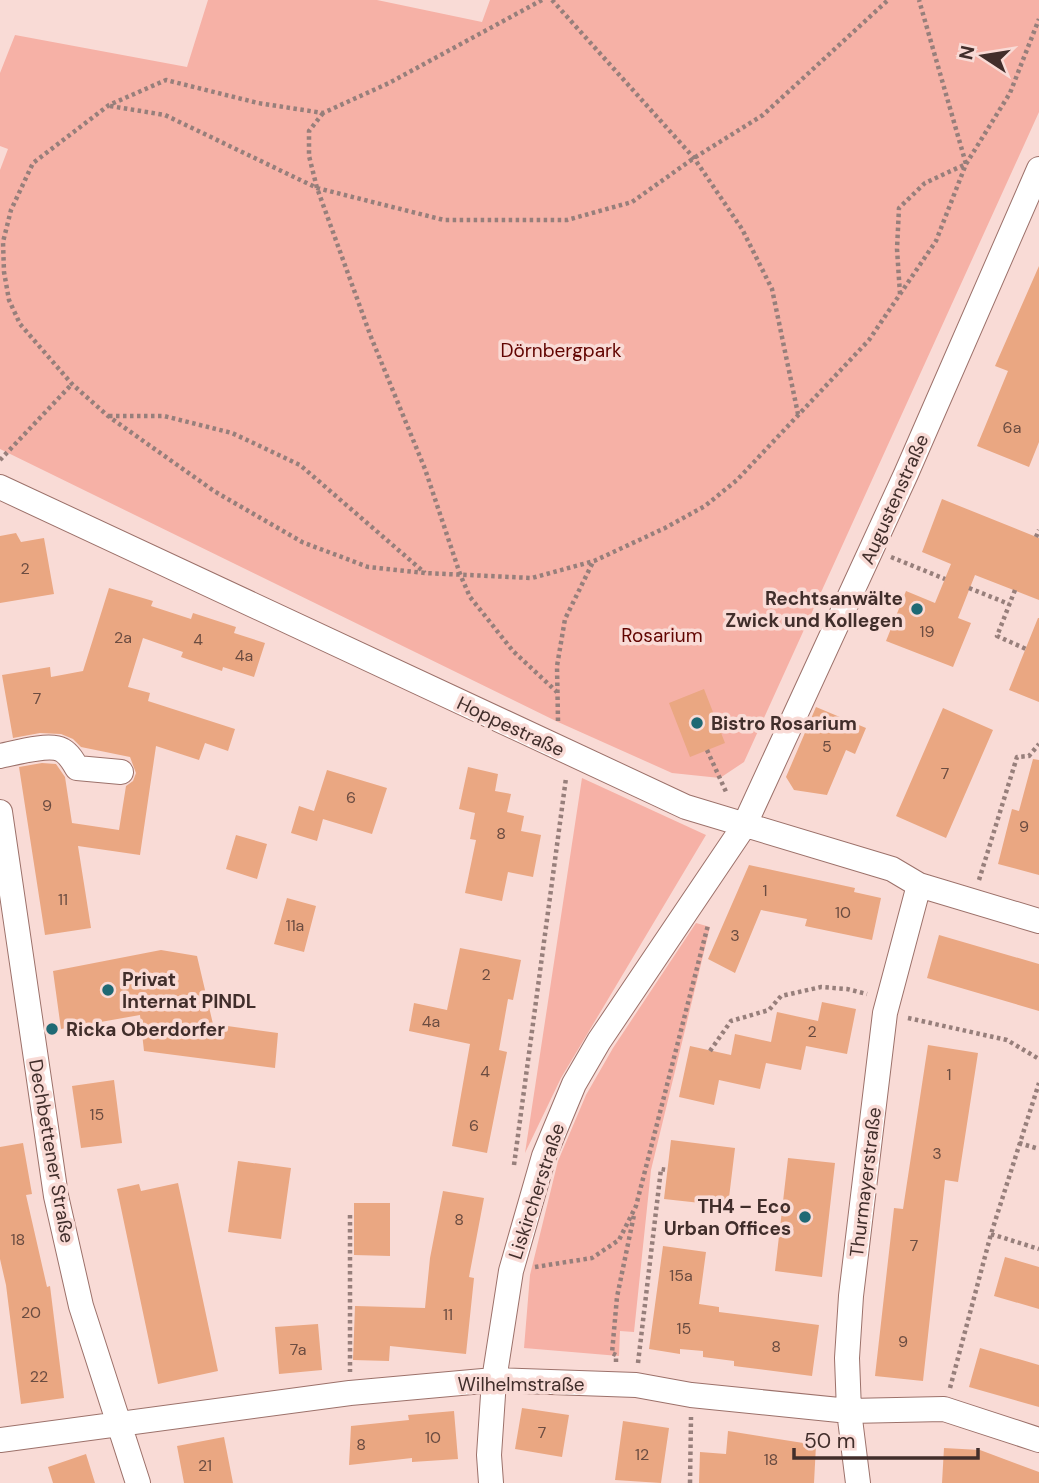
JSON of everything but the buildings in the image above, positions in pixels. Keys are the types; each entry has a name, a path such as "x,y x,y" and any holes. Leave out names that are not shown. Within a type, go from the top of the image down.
{"street":[{"name":"Augustenstraße","path":"744,826 871,550 1039,169"},
{"name":"Hoppestraße","path":"0,487 686,807 892,869 919,885 1039,920"},
{"path":"0,756 57,748 64,751 77,768 121,772"},
{"name":"Dechbettener Straße","path":"0,812 12,977 56,1196 81,1306 138,1483"},
{"name":"Liskircherstraße","path":"491,1483 489,1455 494,1380 511,1271 544,1156 574,1084 599,1041 744,826"},
{"name":"Thurmayerstraße","path":"858,1483 849,1411 847,1358 851,1296 887,1007 919,885"},
{"name":"Wilhelmstraße","path":"0,1440 350,1393 494,1380 625,1385 691,1395 849,1411 944,1409 1039,1440"}],"path":[{"path":"542,0 390,83 323,113 309,131 309,156 317,188 371,337 425,469 470,597 513,651 557,692"},
{"path":"552,0 694,158 741,229 772,289 798,414"},
{"path":"109,105 165,115 317,188 444,220 566,220 632,202 694,158 763,116 888,0"},
{"path":"919,0 966,164"},
{"path":"323,113 258,103 166,80 109,105 33,163 11,210 1,240 9,300 20,324 72,384 108,415 214,491 302,542 368,567 425,573 532,578 594,561 705,506 737,481 869,340 936,241 966,164 1010,93 1039,19"},
{"path":"900,294 897,249 899,208 925,183 966,164"},
{"path":"0,460 72,384"},
{"path":"108,415 164,416 232,433 300,465 425,573"},
{"path":"1036,537 1039,530"},
{"path":"871,550 945,579"},
{"path":"513,1177 567,771 566,751 558,722 556,666 565,619 594,561"},
{"path":"970,588 1009,604"},
{"path":"1015,590 997,636 1026,649"},
{"path":"973,901 1017,757 1029,757 1039,744"},
{"path":"707,750 744,826"},
{"path":"625,1385 616,1354 612,1353 617,1297 636,1206 708,923"},
{"path":"710,1051 731,1021 769,1010 782,996 821,987 847,989 887,1007 1007,1040 1039,1059"},
{"path":"944,1409 991,1234 1039,1083"},
{"path":"1019,1143 1039,1149"},
{"path":"625,1385 661,1169 667,1170"},
{"path":"511,1271 592,1258 619,1240 636,1206"},
{"path":"349,1215 350,1393"},
{"path":"991,1234 1039,1249"},
{"path":"690,1483 691,1395"}],"green space":[{"name":"Dörnbergpark","path":"208,0 377,0 482,22 490,0 1039,0 1039,112 744,762 720,778 672,773 558,722 0,449 0,170 8,149 0,146 0,73 15,35 187,67"},
{"path":"582,778 706,835 561,1078 525,1153"},
{"path":"696,923 710,927 651,1170 634,1332 620,1331 619,1356 524,1348 530,1275 558,1161 586,1095 613,1048"}],"place":[{"name":"Rechtsanwälte Zwick und Kollegen","path":"917,609"},
{"name":"Bistro Rosarium","path":"697,723"},
{"name":"Privat Internat PINDL","path":"108,990"},
{"name":"Ricka Oberdorfer","path":"52,1029"},
{"name":"TH4 – Eco Urban Offices","path":"805,1217"}],"park label":[{"name":"Rosarium","path":"662,635"}]}
